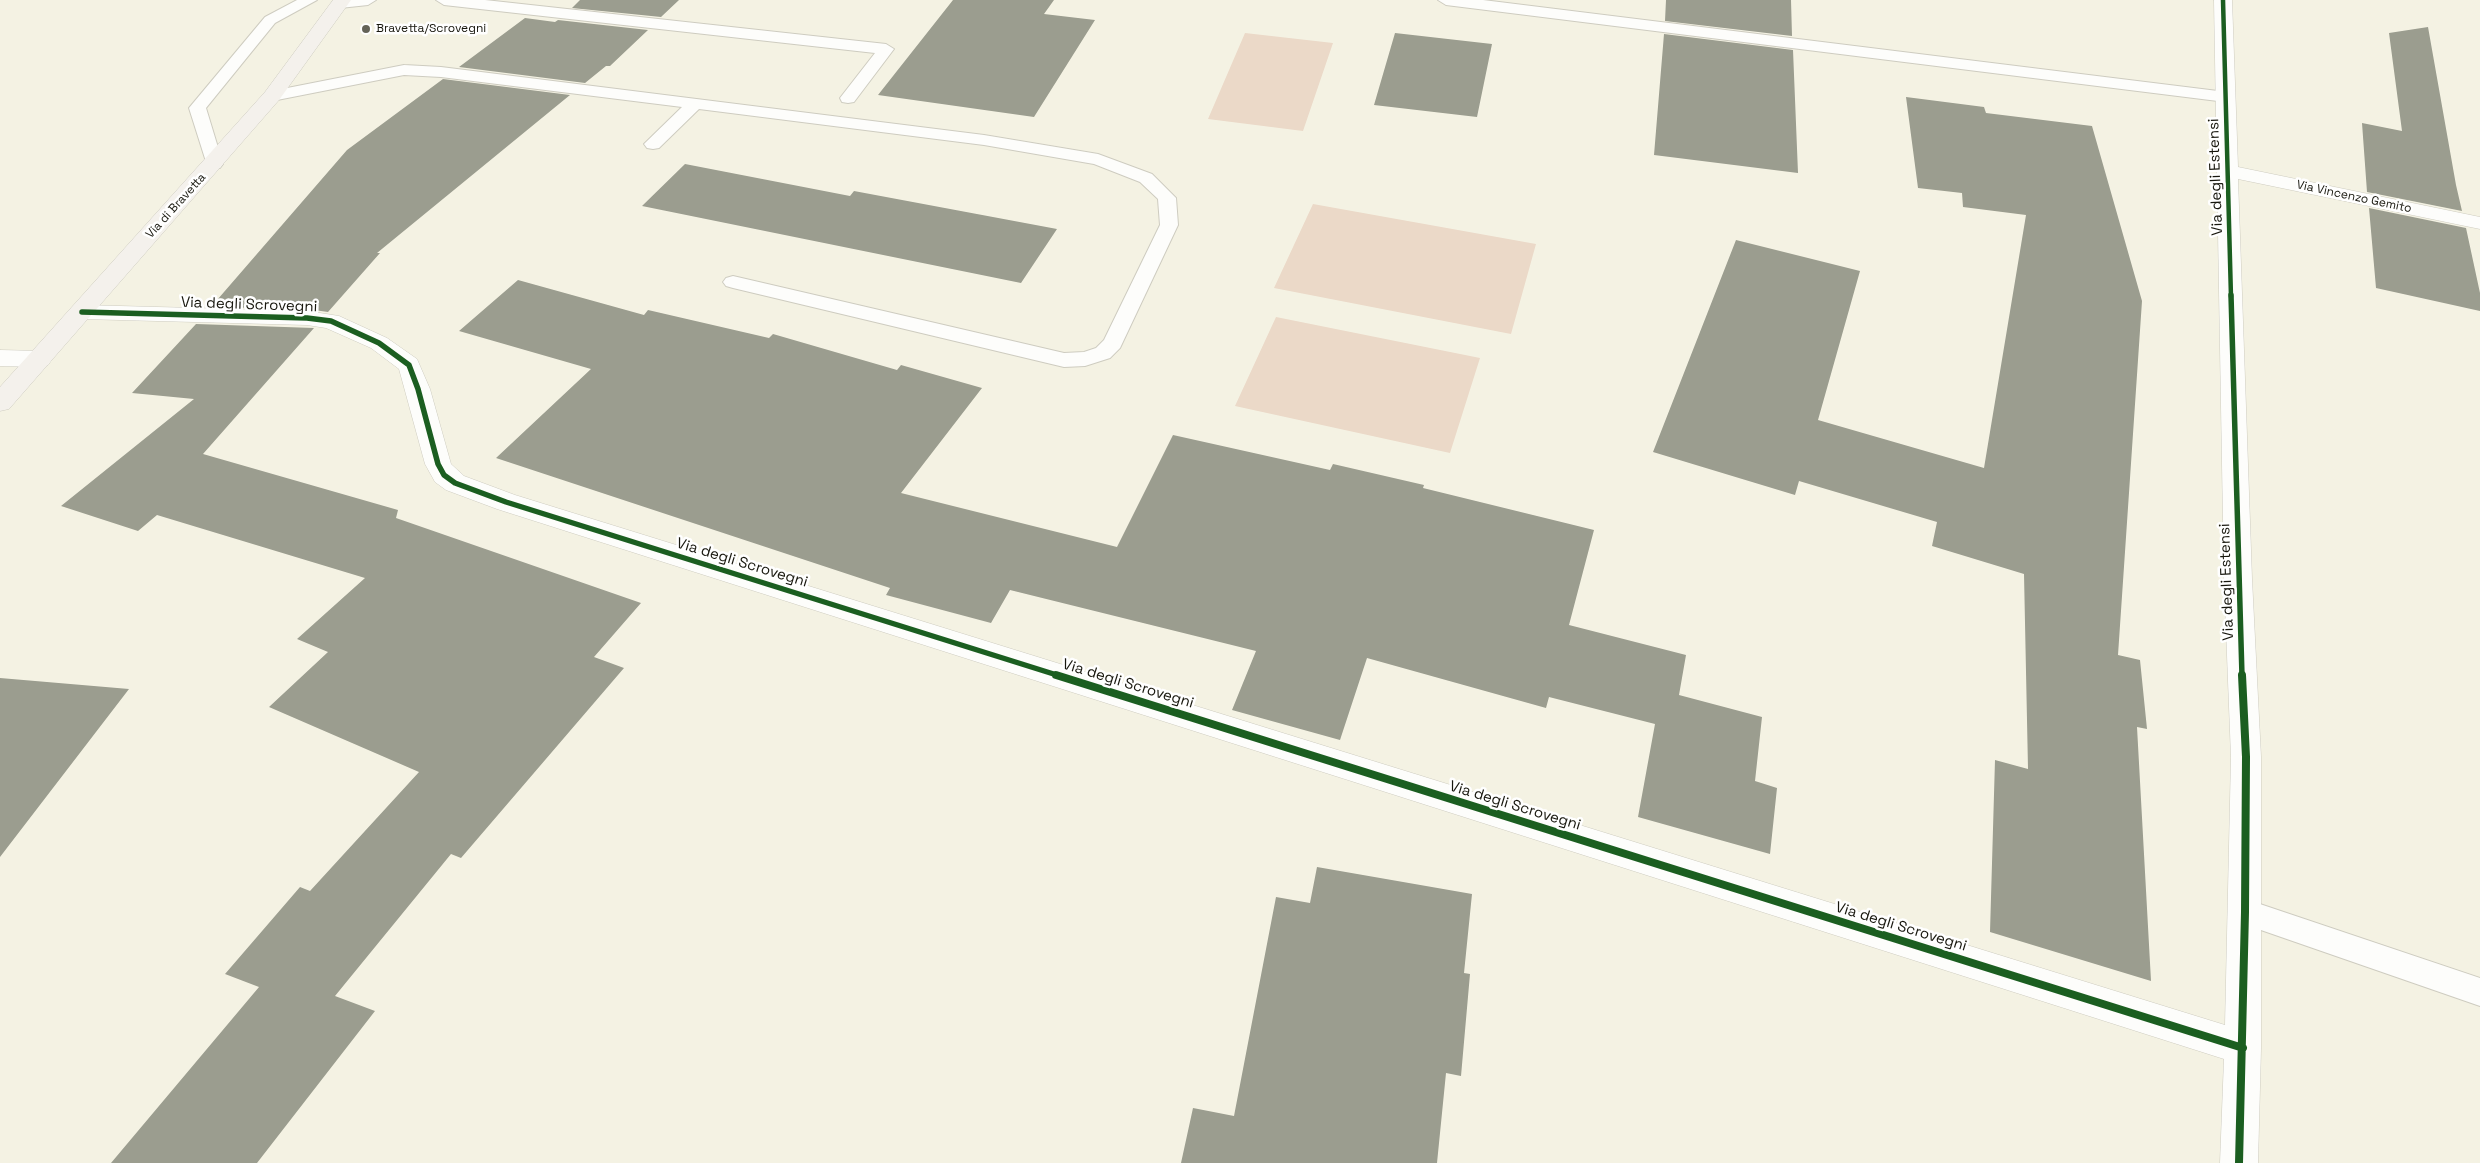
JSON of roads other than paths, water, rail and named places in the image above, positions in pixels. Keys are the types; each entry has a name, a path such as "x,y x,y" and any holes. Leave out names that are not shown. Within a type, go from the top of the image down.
{"main road":[{"name":"Via di Bravetta","path":"0,403 214,164 272,96 341,2"}],"street":[{"name":"Via degli Estensi","path":"2223,0 2238,579 2246,757 2246,912 2239,1163"},
{"name":"Via Vincenzo Gemito","path":"2228,170 2480,223"},
{"name":"Via degli Scrovegni","path":"82,312 307,318 331,321 379,343 409,365 418,389 438,464 444,475 455,483 506,502 2242,1048"},
{"path":"0,358 40,359"}],"lane":[{"path":"214,164 197,108 270,20 309,0"},
{"path":"341,2 368,0"},
{"path":"444,0 886,49 848,98"},
{"path":"1446,0 2226,97"},
{"path":"272,96 404,70 420,70 984,140 1098,159 1146,178 1167,198 1169,225 1113,343 1103,353 1085,359 1064,360 733,282"},
{"path":"653,144 695,104"},
{"path":"2246,912 2480,992"}],"place":[{"name":"Bravetta/Scrovegni","path":"366,29"}]}
